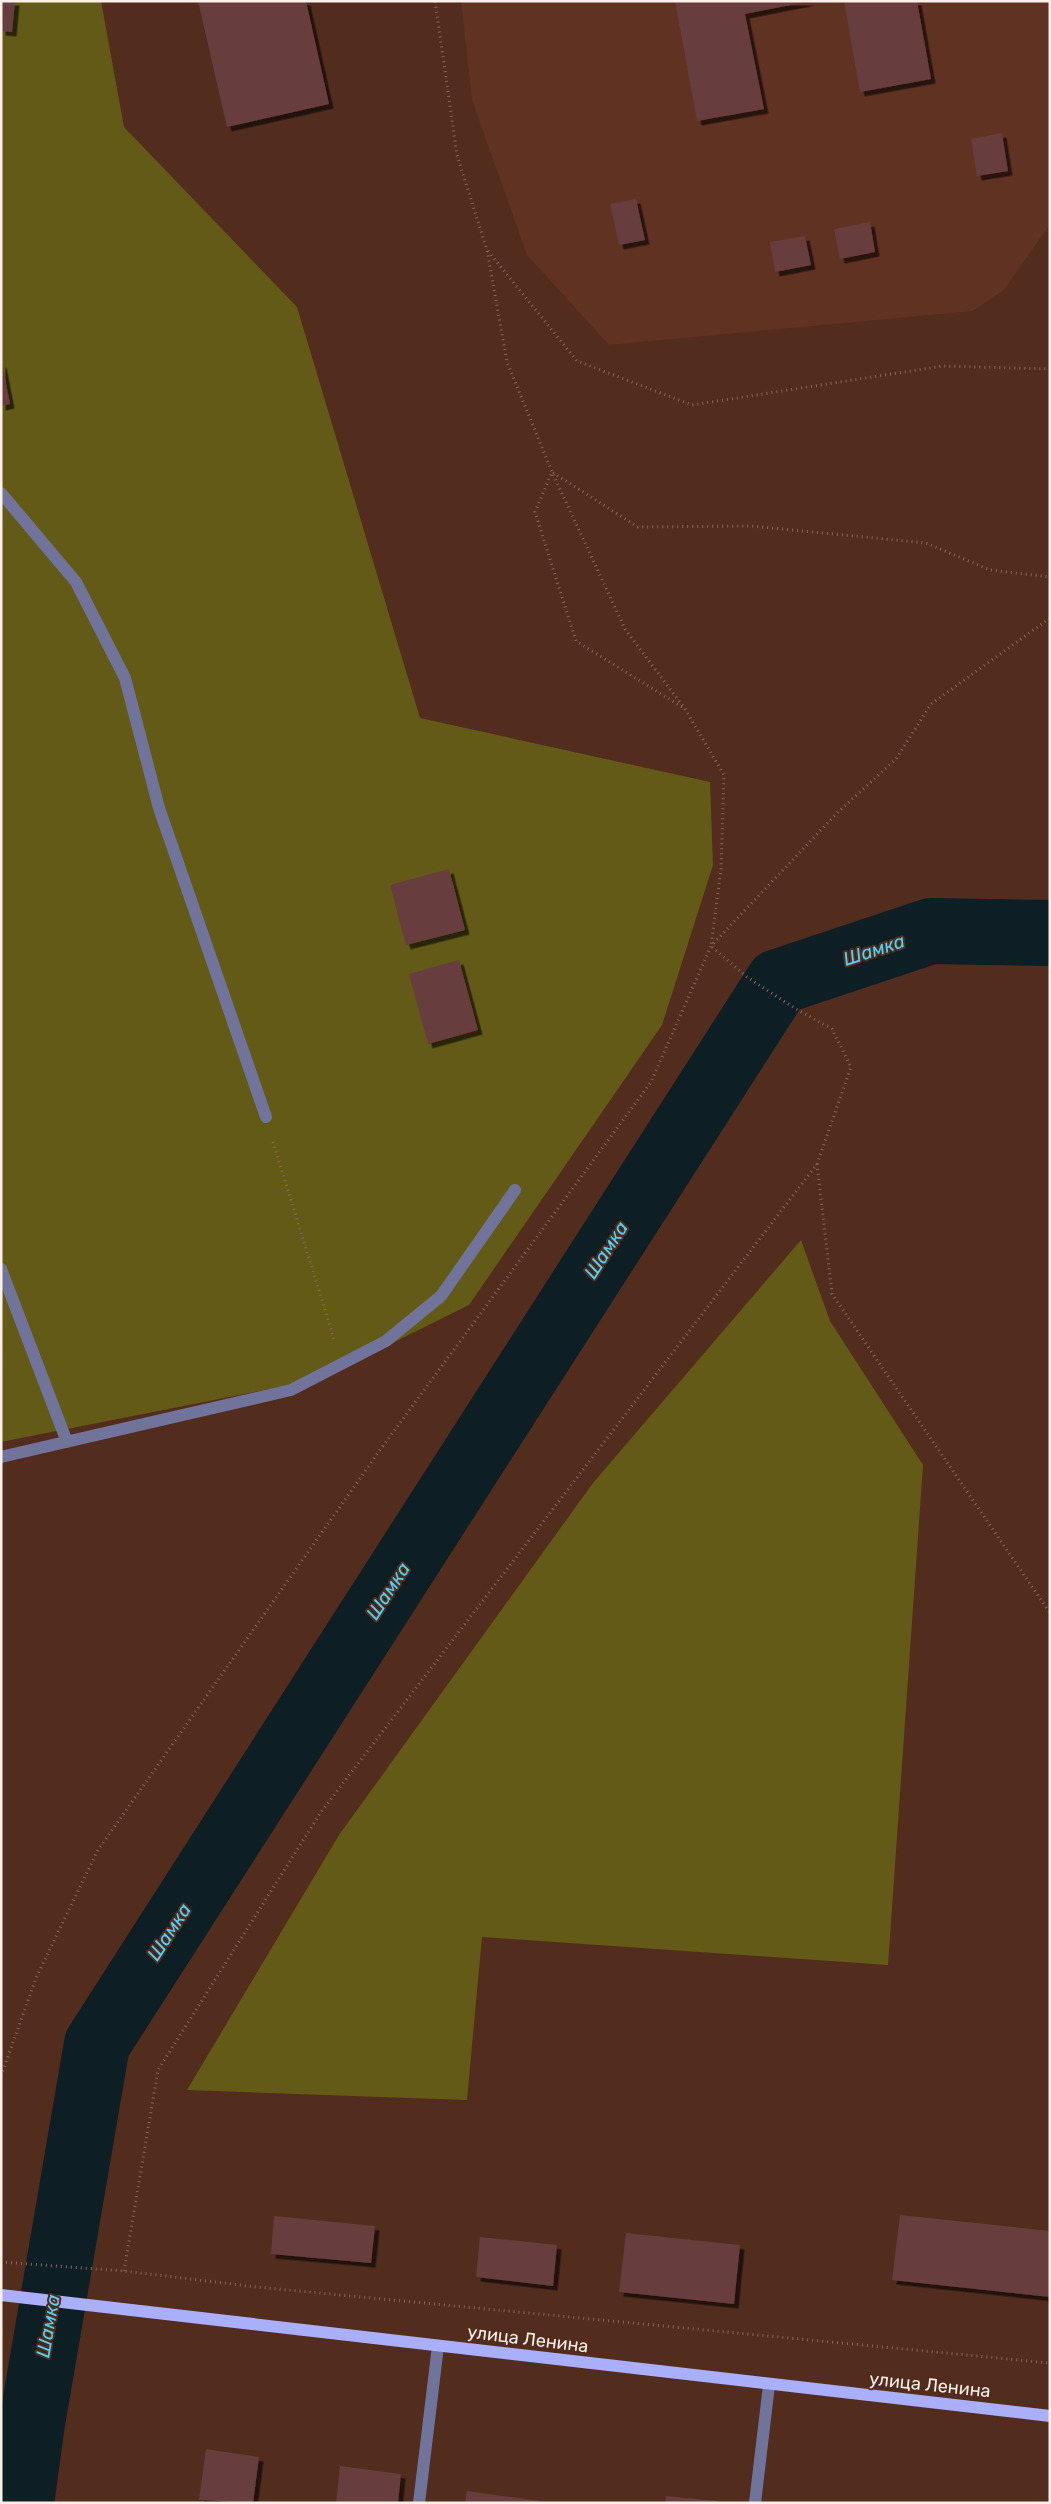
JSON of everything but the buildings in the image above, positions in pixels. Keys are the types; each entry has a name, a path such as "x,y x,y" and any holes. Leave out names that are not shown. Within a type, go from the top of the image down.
{"main road":[{"name":"улица Ленина","path":"1,2295 1050,2416"}],"street":[{"path":"1,494 76,582 125,678 159,808 266,1117"},
{"path":"1,1457 291,1390 342,1364 386,1341 441,1296 515,1190"},
{"path":"1,1269 67,1442"},
{"path":"419,2503 438,2346"},
{"path":"755,2503 769,2385"}],"path":[{"path":"1,2076 36,1978 98,1850 380,1450 651,1082 711,946 722,869 724,774 685,709 625,629 552,472 507,362 487,250 457,155 435,1"},
{"path":"487,250 576,361 692,405 944,366 1050,369"},
{"path":"552,472 638,527 751,526 926,543 990,570 1050,577"},
{"path":"552,472 535,512 576,641 685,709"},
{"path":"711,946 838,812 896,759 931,704 1050,618"},
{"path":"124,2271 158,2070 321,1812 817,1164 851,1067 832,1029 796,1009 747,976 711,946"},
{"path":"266,1117 342,1364"},
{"path":"817,1164 832,1294 1050,1613"},
{"path":"1,2262 124,2271 257,2287 1050,2363"}],"shaded area":[{"path":"1,1 101,1 124,127 297,307 420,718 710,782 713,865 662,1025 469,1305 320,1379 1,1442"},
{"path":"461,1 1050,1 1050,224 1005,289 973,311 609,345 527,255 472,100"},
{"path":"801,1240 830,1321 923,1465 888,1965 482,1937 467,2100 187,2090 339,1835 593,1483"}],"waterway":[{"name":"Шамка","path":"21,2503 32,2423 97,2044 778,982 931,931 1050,933"}]}
